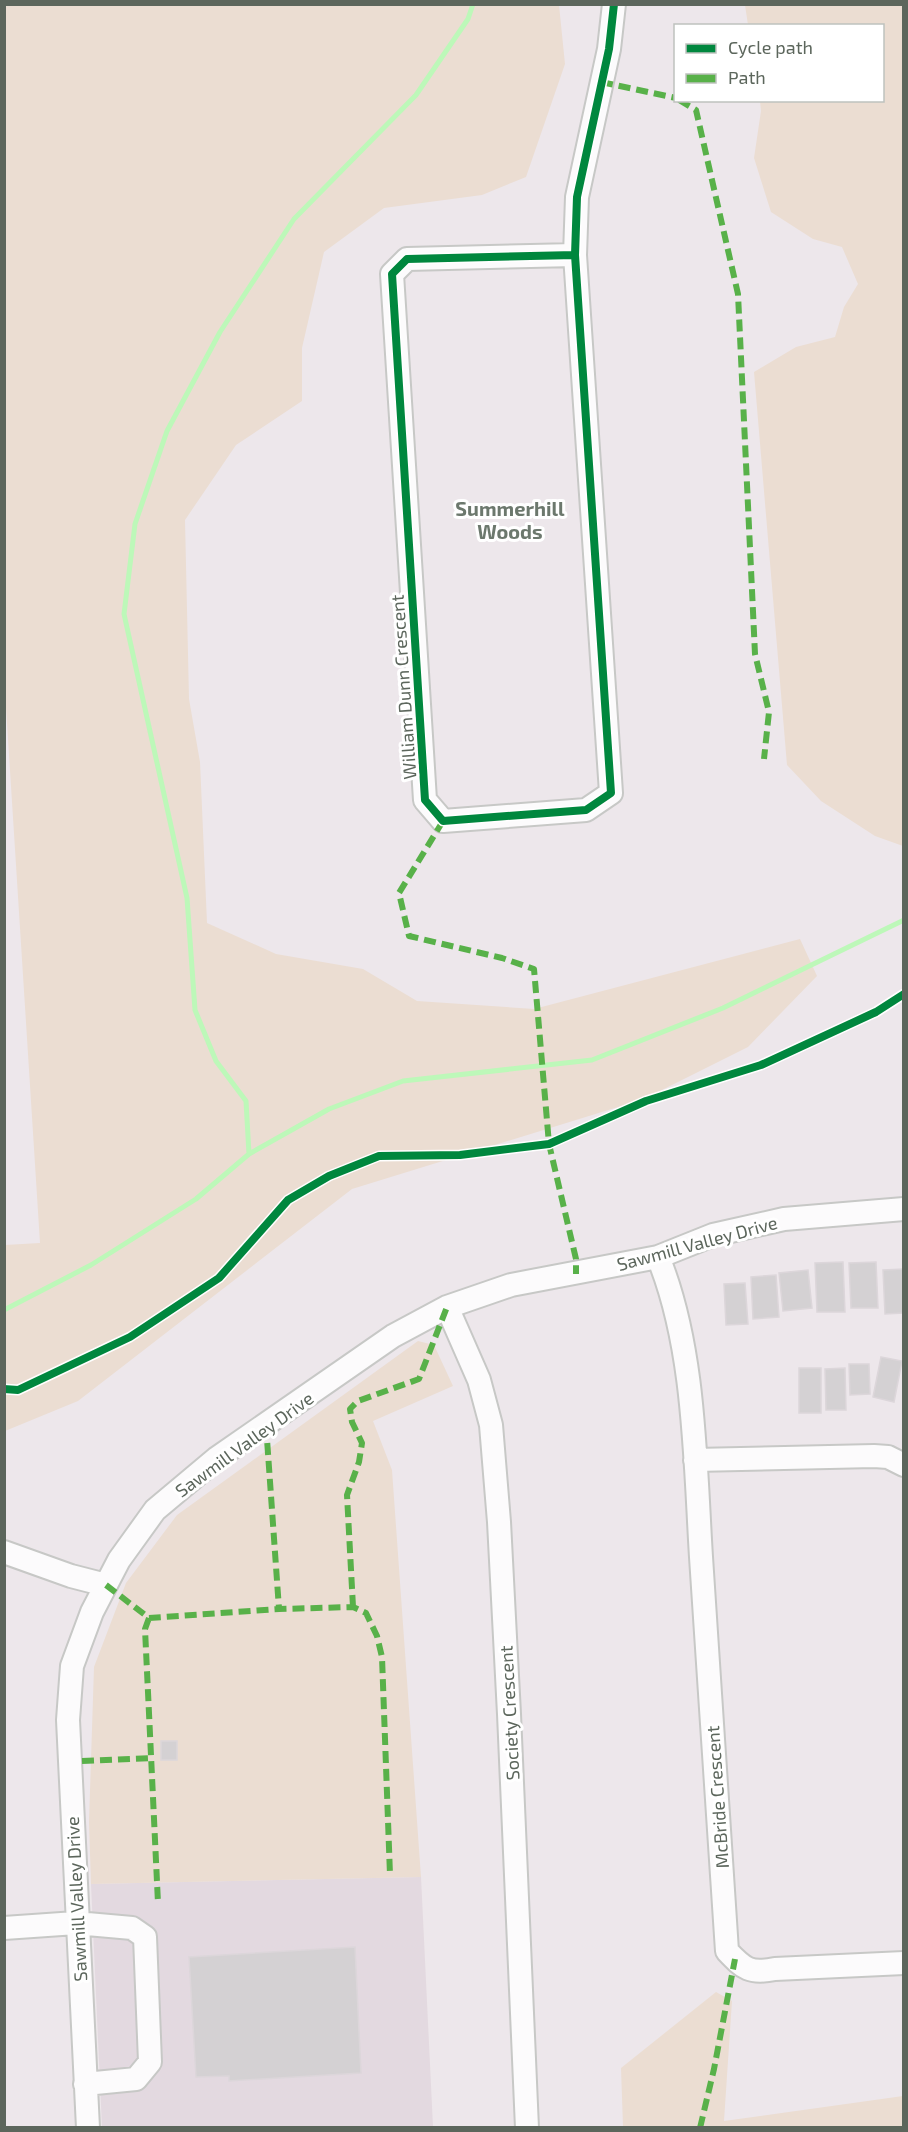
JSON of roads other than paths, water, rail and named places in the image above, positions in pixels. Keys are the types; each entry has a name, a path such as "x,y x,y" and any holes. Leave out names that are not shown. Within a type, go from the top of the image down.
{"street":[{"name":"William Dunn Crescent","path":"575,255 407,259 392,274 425,800 443,821 586,810 610,793 575,255 577,197 609,49 614,4"},
{"name":"Sawmill Valley Drive","path":"88,2127 76,1923 68,1720 72,1666 92,1612 119,1560 155,1510 217,1458 393,1336 447,1307 511,1285 658,1257 713,1235 784,1219 903,1209"},
{"name":"McBride Crescent","path":"658,1257 670,1289 686,1367 695,1460 727,1951 743,1968 760,1972 903,1963"},
{"name":"Society Crescent","path":"447,1307 479,1380 491,1425 510,1725 527,2127"},
{"path":"695,1460 874,1456 888,1457 903,1465"},
{"path":"4,1552 71,1576 106,1585"},
{"path":"4,1928 76,1923 132,1928 145,1937 150,2062 136,2079 85,2084"}],"waterway":[{"path":"249,1154 246,1101 216,1061 195,1010 187,898 124,614 135,524 167,431 220,332 294,219 416,95 468,19 473,4"},
{"path":"4,1310 91,1265 196,1199 249,1154 329,1109 403,1081 592,1060 723,1008 904,920"}],"district":[{"name":"Summerhill Woods","path":"510,520"}]}
